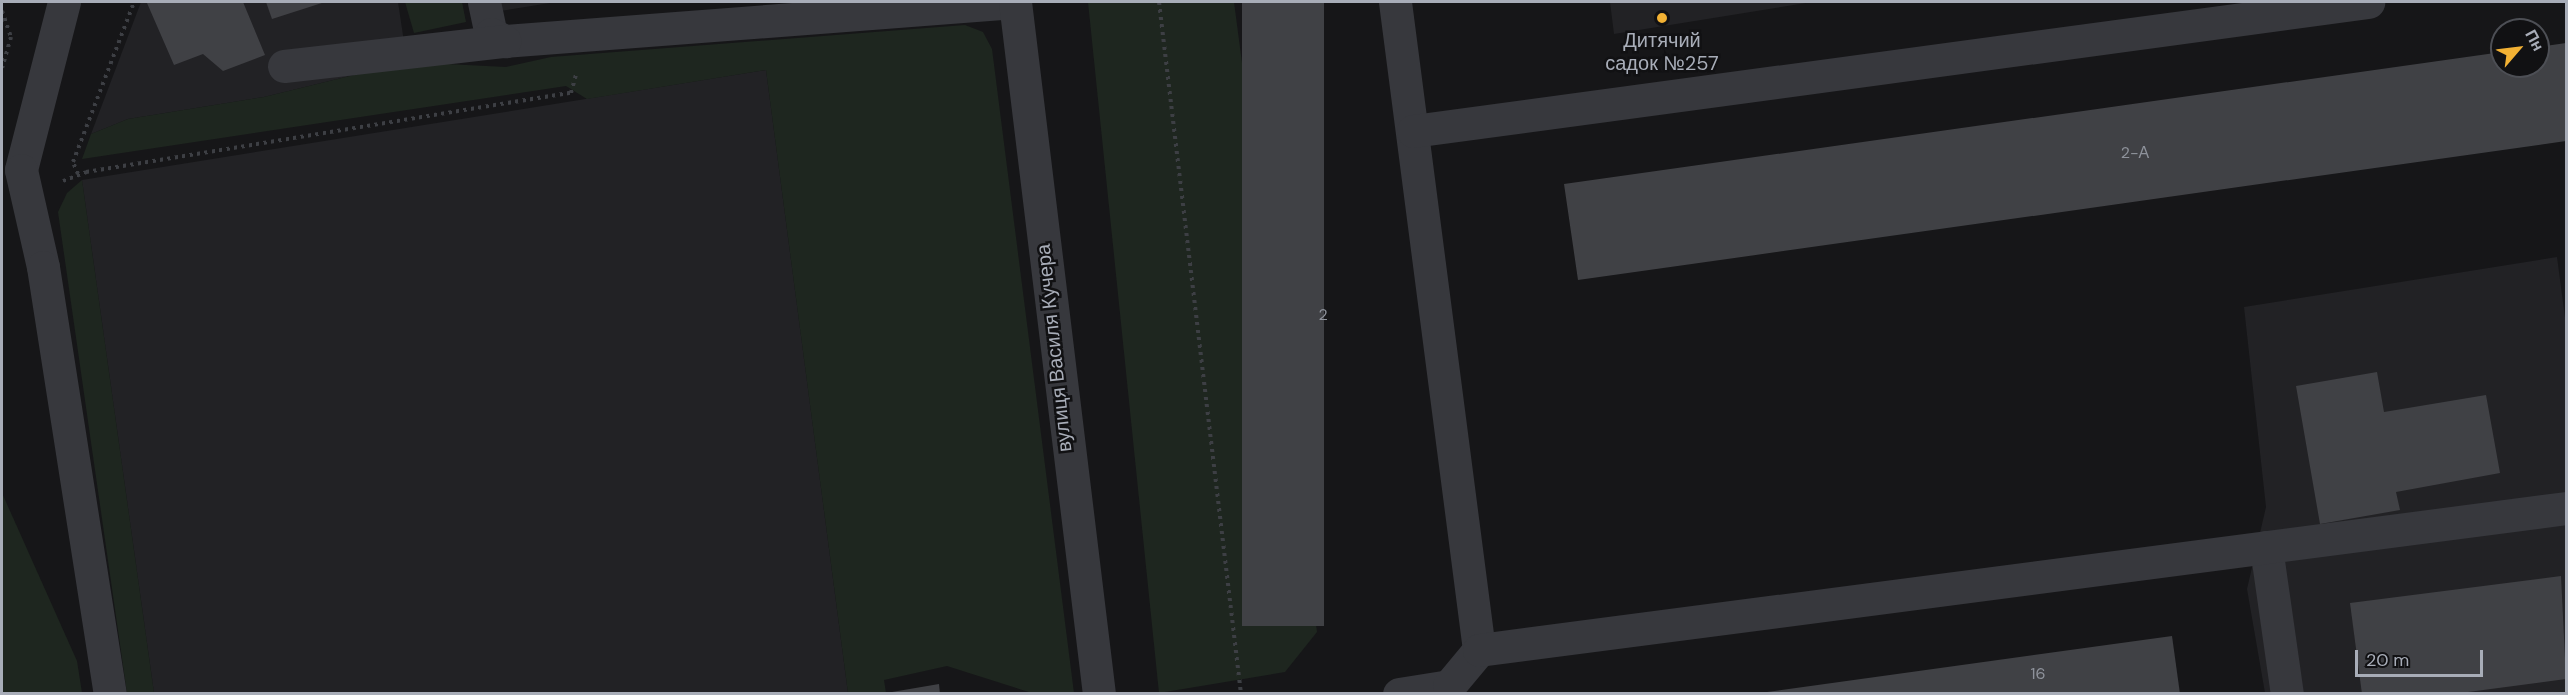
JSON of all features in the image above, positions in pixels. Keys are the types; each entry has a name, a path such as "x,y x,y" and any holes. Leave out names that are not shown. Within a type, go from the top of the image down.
{"street":[{"path":"64,2 21,170 43,267 110,693"},
{"path":"484,2 491,33 505,41"},
{"path":"284,66 589,33 1015,2"},
{"name":"вулиця Василя Кучера","path":"1015,2 1098,693"},
{"path":"1395,2 1479,650"},
{"path":"1413,131 2367,2"},
{"path":"1399,693 1449,686 1479,650 2566,507"},
{"path":"2266,547 2287,693"}],"path":[{"path":"78,175 73,162 134,2"},
{"path":"1158,2 1241,693"},
{"path":"2,11 12,36 2,68"},
{"path":"58,182 78,175 571,93 589,33"}],"shaded area":[{"path":"141,2 398,2 407,62 264,97 128,119 91,134"},
{"path":"405,2 462,2 466,22 414,33"},
{"path":"473,2 556,2 476,15"},
{"path":"1088,2 1234,2 1317,632 1285,672 1159,693"},
{"name":"Дитячий садок №257","path":"1610,2 1812,2 1614,34"},
{"path":"965,25 983,32 992,49 1074,693 1032,693 947,666 884,680 886,693 848,693 766,70 587,99 566,86 82,159 91,134 128,119 264,97 407,62 506,67 551,57"},
{"path":"766,70 848,693 154,693 82,180"},
{"path":"82,180 154,693 127,693 58,212 67,193"},
{"path":"2557,257 2566,325 2566,693 2265,693 2247,589 2266,507 2244,307"},
{"path":"2,493 77,661 82,693 2,693"}],"building":[{"path":"243,2 265,55 223,71 203,54 174,65 147,3"},
{"path":"266,2 325,2 272,19"},
{"path":"1242,2 1324,2 1324,626 1242,626"},
{"path":"2566,43 2566,141 1578,280 1564,184 2490,54 2490,78 2550,78 2550,45"},
{"path":"2377,372 2384,412 2486,395 2500,473 2396,492 2400,510 2320,524 2296,386"},
{"path":"2561,576 2566,679 2453,694 2362,694 2350,603"},
{"path":"2172,636 2180,694 1767,694 1767,692"},
{"path":"939,684 940,694 893,694 892,692"}],"place":[{"name":"Дитячий садок №257","path":"1662,18"}]}
